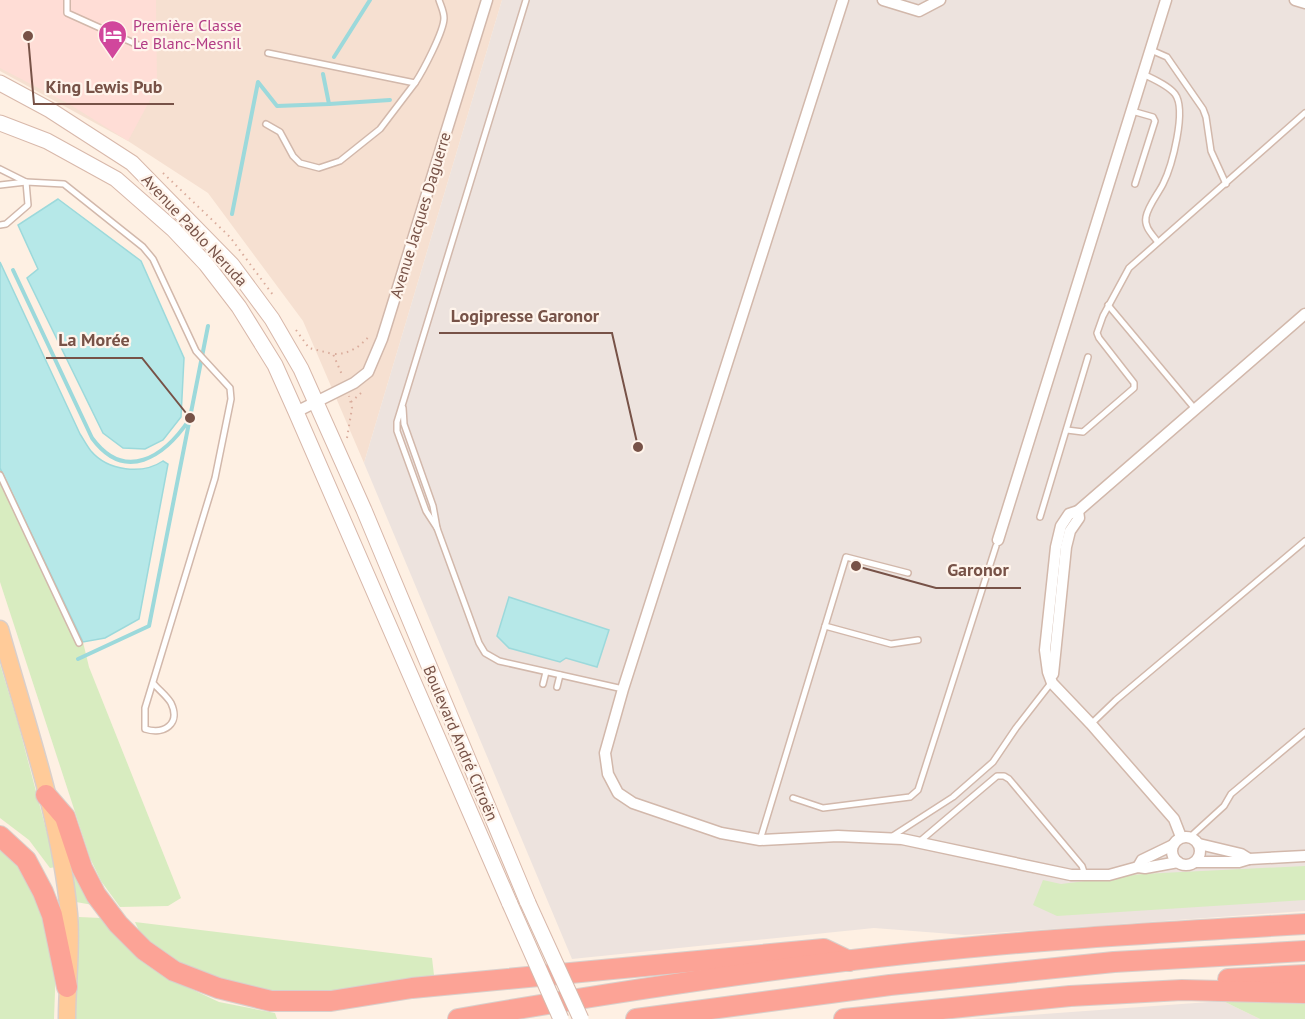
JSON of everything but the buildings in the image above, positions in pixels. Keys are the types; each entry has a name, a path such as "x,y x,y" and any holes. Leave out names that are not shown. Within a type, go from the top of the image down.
{"highway":[{"path":"46,795 65,817 82,868 96,895 118,924 144,950 174,971 218,988 271,1001 331,1001 412,988 824,949 849,961"},
{"path":"0,836 26,860 43,892 52,915 68,987"},
{"path":"458,1019 597,995 849,961 983,946 1305,924"},
{"path":"636,1019 890,984 1114,962 1305,951"},
{"path":"1182,990 1209,981 1305,975"},
{"path":"844,1019 1070,996 1182,990 1305,993"}],"main road":[{"name":"Avenue Pablo Neruda","path":"0,83 50,110 132,163 232,265 272,319 301,369 344,465"},
{"name":"Avenue Pablo Neruda","path":"0,123 47,141 116,179 173,229 206,264 239,307 275,365 335,498"},
{"name":"Boulevard André Citroën","path":"344,465 528,903 581,1019"},
{"name":"Boulevard André Citroën","path":"335,498 561,1019"},
{"path":"0,629 59,847 69,914 67,1019"}],"street":[{"name":"Avenue Jacques Daguerre","path":"296,412 354,383 368,372 388,320 487,0"},
{"path":"843,0 623,689 605,753 608,774 618,793 633,803 722,832 760,840 838,836 890,838 919,842 1071,875 1109,875 1138,867 1145,868 1178,862 1187,865 1196,862 1239,862 1249,859 1305,856"},
{"path":"883,0 919,11 940,0"},
{"path":"997,543 1166,0"},
{"path":"1295,0 1305,3"},
{"path":"1181,840 1174,819 1052,683 1066,547 1070,531 1079,518 1078,511 1305,314"},
{"path":"1178,862 1172,854 1181,840"},
{"path":"1138,867 1142,860 1181,840 1241,854 1249,859"},
{"path":"1196,862 1201,854 1199,844"}],"lane":[{"path":"67,0 67,13 138,45"},
{"path":"266,124 280,132 293,156 300,163 319,168 340,161 380,129 421,75 443,27 444,18 439,0"},
{"path":"437,528 426,511 397,431 396,422 526,0"},
{"path":"1150,50 1167,57 1203,109 1211,151 1226,184"},
{"path":"268,53 415,83"},
{"path":"1143,74 1173,91 1178,98 1180,109 1180,124 1165,180 1146,217 1146,227 1157,241"},
{"path":"1132,111 1153,117 1155,121 1135,184"},
{"path":"1067,430 1083,432 1134,388 1134,383 1097,333 1108,305 1129,268 1305,113"},
{"path":"0,169 26,182"},
{"path":"0,225 6,224 28,205 26,182"},
{"path":"0,185 26,182 64,184 143,247 153,259 196,351 230,388 231,399 215,478 145,708 146,729 155,732 166,729 172,723 173,714 171,703 154,684"},
{"path":"1108,305 1195,409"},
{"path":"1040,517 1088,357"},
{"path":"402,404 404,424 433,506 437,528 478,643 485,653 499,661 623,689"},
{"path":"0,475 80,643"},
{"path":"1091,724 1116,700 1305,541"},
{"path":"793,798 823,808 910,797 918,790 997,543"},
{"path":"760,840 846,557 908,573"},
{"path":"825,626 891,644 918,640"},
{"path":"543,684 546,672"},
{"path":"557,687 560,675"},
{"path":"890,838 953,797 993,762 1016,728 1052,683"},
{"path":"1181,840 1224,806 1231,794 1305,732"},
{"path":"919,842 997,776 1004,776 1009,779 1082,866 1085,875"}],"path":[{"path":"333,354 351,351 362,345 376,325 388,320"}],"shaded area":[{"path":"0,0 502,0 364,463 303,321 208,193 128,141 0,71"},
{"path":"0,0 156,0 157,87 128,141 69,104 0,68"},
{"path":"502,0 1305,0 1305,911 965,935 874,928 572,959 364,463"},
{"path":"1223,1001 1260,1019 973,1019 1044,1014"}],"green space":[{"path":"0,468 83,642 89,667 181,898 168,906 120,907 101,881 90,858 0,582"},
{"path":"0,664 56,867 50,868 29,840 0,818"},
{"path":"0,845 25,872 47,932 56,965 54,1019 0,1019"},
{"path":"69,865 93,905 76,902"},
{"path":"1305,866 1305,900 1057,916 1033,905 1043,880 1061,884 1142,874"},
{"path":"79,917 101,918 137,956 170,979 219,1002 275,1013 277,1019 74,1019"},
{"path":"135,922 432,958 434,975 414,981 334,993 274,994 220,982 180,965 141,935"},
{"path":"1223,1001 1305,1004 1305,1019 1260,1019"}],"water":[{"path":"58,199 141,261 184,358 181,417 163,440 145,449 123,448 103,433 27,278 38,269 18,225"},
{"path":"0,262 80,434 91,451 106,463 126,469 145,468 163,461 168,464 139,619 105,638 83,642 0,468"},
{"path":"509,597 609,630 597,667 566,658 560,662 509,648 497,636"}],"waterway":[{"path":"334,57 370,0"},
{"path":"232,214 258,82 277,106 329,104 323,74"},
{"path":"329,104 390,100"},
{"path":"13,270 92,438 105,452 118,459 131,462 144,460 168,445 189,420"},
{"path":"78,659 149,626 208,326"}],"place":[{"name":"King Lewis Pub","path":"28,36"},
{"name":"Première Classe Le Blanc-Mesnil","path":"112,60"},
{"name":"La Morée","path":"190,418"},
{"name":"Logipresse Garonor","path":"638,447"},
{"name":"Garonor","path":"856,566"}]}
